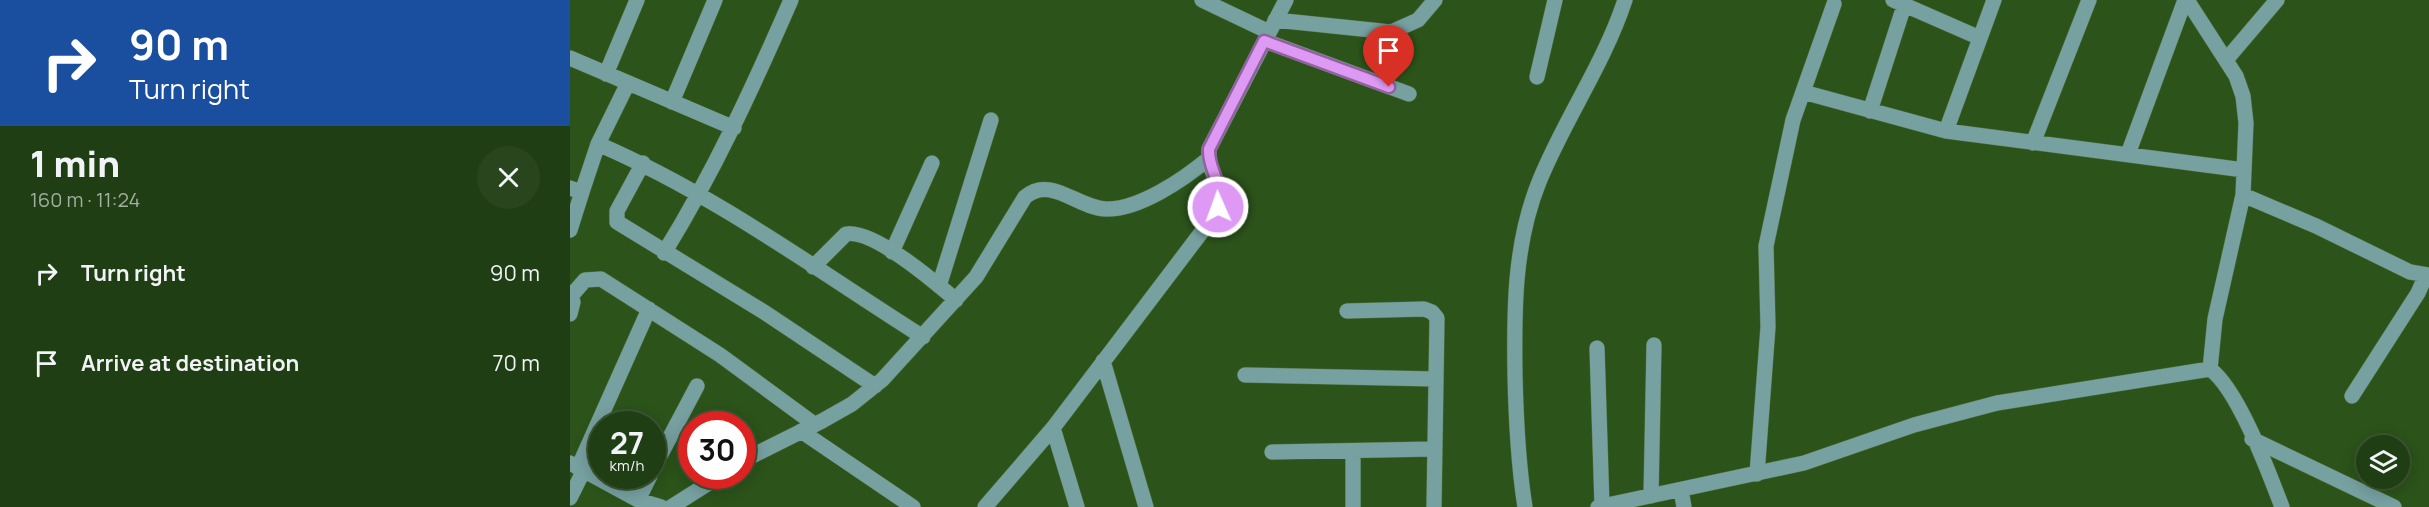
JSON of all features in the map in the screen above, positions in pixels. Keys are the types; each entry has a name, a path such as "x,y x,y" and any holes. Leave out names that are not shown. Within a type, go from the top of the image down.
{"street":[{"path":"672,102 714,0"},
{"path":"664,253 700,195 734,128 791,0"},
{"path":"1202,0 1409,94"},
{"path":"756,454 852,404 875,386 976,277 1024,197 1033,190 1052,189 1105,209 1122,208 1185,178 1208,159 1213,140 1286,0"},
{"path":"1269,31 1391,32 1418,20 1435,0"},
{"path":"1537,77 1555,0"},
{"path":"1525,507 1516,448 1515,284 1521,240 1540,179 1600,62 1625,0"},
{"path":"1946,131 1994,0"},
{"path":"2033,143 2089,0"},
{"path":"2128,154 2186,0"},
{"path":"2186,0 2236,76 2243,96 2246,123 2243,195 2215,319 2210,369"},
{"path":"2226,60 2277,0"},
{"path":"606,74 633,1"},
{"path":"1870,111 1899,3 1980,38"},
{"path":"1758,474 1768,327 1766,246 1793,120 1834,4"},
{"path":"570,58 734,128"},
{"path":"570,230 576,190 628,83"},
{"path":"1803,92 1946,131 2244,170"},
{"path":"939,286 991,120"},
{"path":"598,144 643,163 700,195 922,337"},
{"path":"985,507 1053,428 1213,218 1220,198 1219,184 1208,159"},
{"path":"892,252 932,162"},
{"path":"643,163 615,218 623,228 765,312 875,386"},
{"path":"2243,195 2316,226 2410,272 2427,275 2418,293 2352,396"},
{"path":"813,267 846,234 860,234 892,252 956,300"},
{"path":"570,314 571,294 585,280 601,279 720,355 808,428 913,507"},
{"path":"570,498 577,467 649,309"},
{"path":"1347,311 1424,309 1432,312 1437,318 1434,507"},
{"path":"1651,496 1654,345"},
{"path":"1597,348 1600,506 1804,463 1961,411 2210,369 2218,375 2235,401 2282,507"},
{"path":"1103,361 1146,507"},
{"path":"1245,375 1435,379"},
{"path":"666,445 697,386"},
{"path":"1053,428 1077,507"},
{"path":"2252,439 2394,507"},
{"path":"1272,452 1434,449"},
{"path":"1353,450 1353,507"},
{"path":"577,467 638,500 661,507"},
{"path":"638,500 644,489"},
{"path":"671,507 699,489"},
{"path":"998,490 1004,507"},
{"path":"1681,490 1684,507"}],"route":[{"path":"1218,207 1219,184 1208,159 1209,149 1264,41 1389,87"}]}
